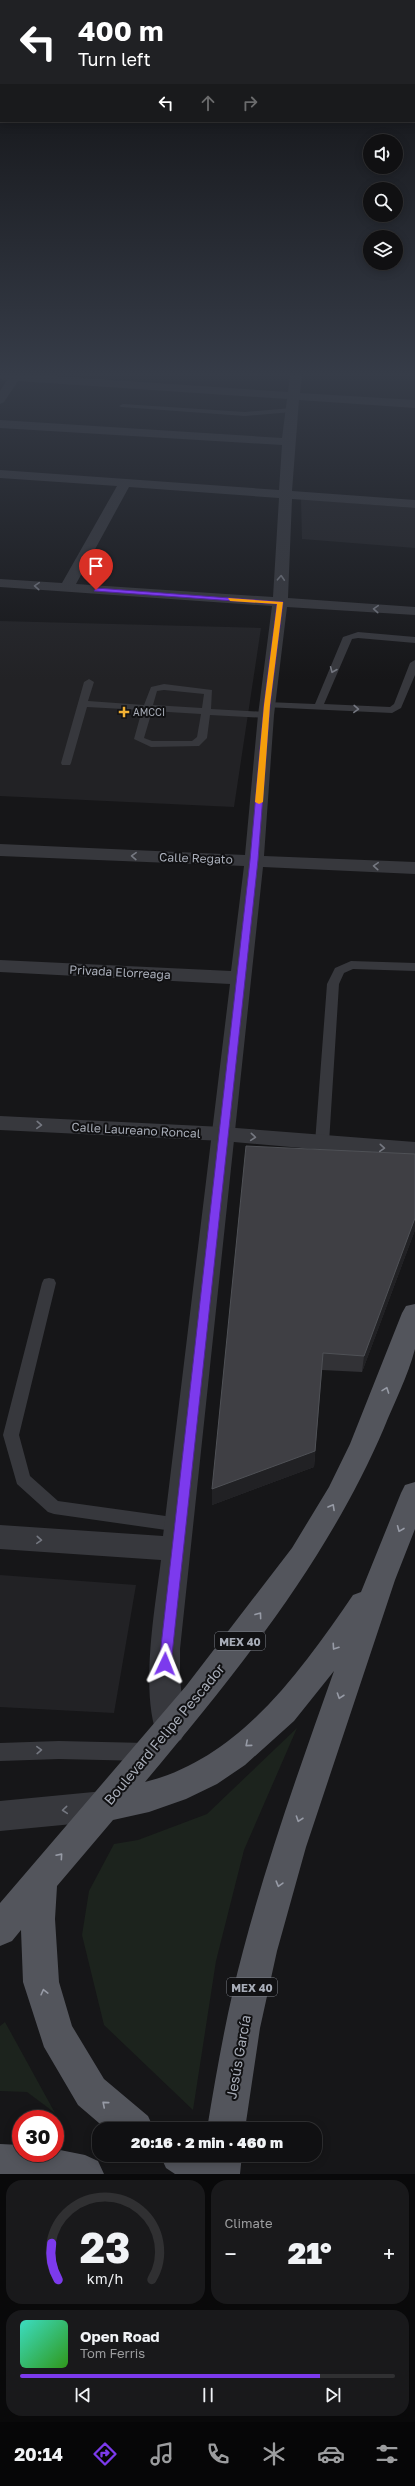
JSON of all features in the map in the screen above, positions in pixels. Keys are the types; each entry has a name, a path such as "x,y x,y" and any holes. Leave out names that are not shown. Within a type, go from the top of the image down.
{"main road":[{"name":"Boulevard Felipe Pescador","path":"0,1929 41,1878 161,1741 237,1646 324,1521 359,1455 380,1406 415,1312"},
{"name":"MEX 40","path":"380,1580 415,1493"},
{"path":"104,1806 143,1799 174,1788 211,1771 240,1751 269,1725 297,1696 328,1657 380,1580"},
{"name":"Jesús García","path":"227,2122 242,2028 260,1950 289,1847 380,1580"},
{"path":"41,1878 38,1919 41,1982 57,2034 91,2092 127,2122"},
{"path":"191,2162 211,2174"},
{"path":"221,2174 222,2162"},
{"path":"0,2163 36,2164 85,2174"}],"street":[{"path":"48,477 415,504"},
{"path":"161,1741 165,1680 165,1649 179,1537 254,860 267,710 280,602 286,477"},
{"path":"66,588 125,483"},
{"path":"0,583 415,611"},
{"name":"Calle Regato","path":"0,850 415,868"},
{"name":"Privada Elorreaga","path":"0,966 241,978"},
{"name":"Calle Laureano Roncal","path":"0,1123 223,1134 415,1150"},
{"path":"0,1537 179,1537"},
{"path":"0,1816 104,1806"}],"lane":[{"path":"318,708 348,637 358,635 415,640"},
{"path":"82,704 208,711 318,708 395,710 415,663"},
{"path":"66,764 89,682"},
{"path":"164,687 207,691 210,695 202,738 195,744 151,744 139,739 147,708 154,689 164,687"},
{"path":"322,1143 333,984 339,971 351,965 415,967"},
{"path":"49,1283 11,1435 23,1480 54,1507 179,1537"},
{"path":"0,1752 59,1750 161,1741"}],"shaded area":[{"path":"301,499 415,508 415,548 302,539"},
{"name":"AMCCI","path":"0,621 261,628 234,807 0,796"},
{"path":"0,1575 136,1585 114,1713 0,1707"},
{"path":"297,1728 244,1850 216,1961 193,2110 104,2025 82,1935 89,1891 114,1844 138,1840 207,1814"},
{"path":"5,2022 53,2110 51,2110 27,2092 0,2091 0,2026"}],"building":[{"path":"246,1146 415,1154 415,1218 364,1356 323,1353 315,1451 212,1489"}],"slow traffic":[{"path":"230,599 280,602 267,705 259,802"}],"place":[{"name":"AMCCI","path":"124,712"}],"route":[{"path":"96,590 280,602 267,705 254,860 178,1549 165,1649 165,1664"}]}
